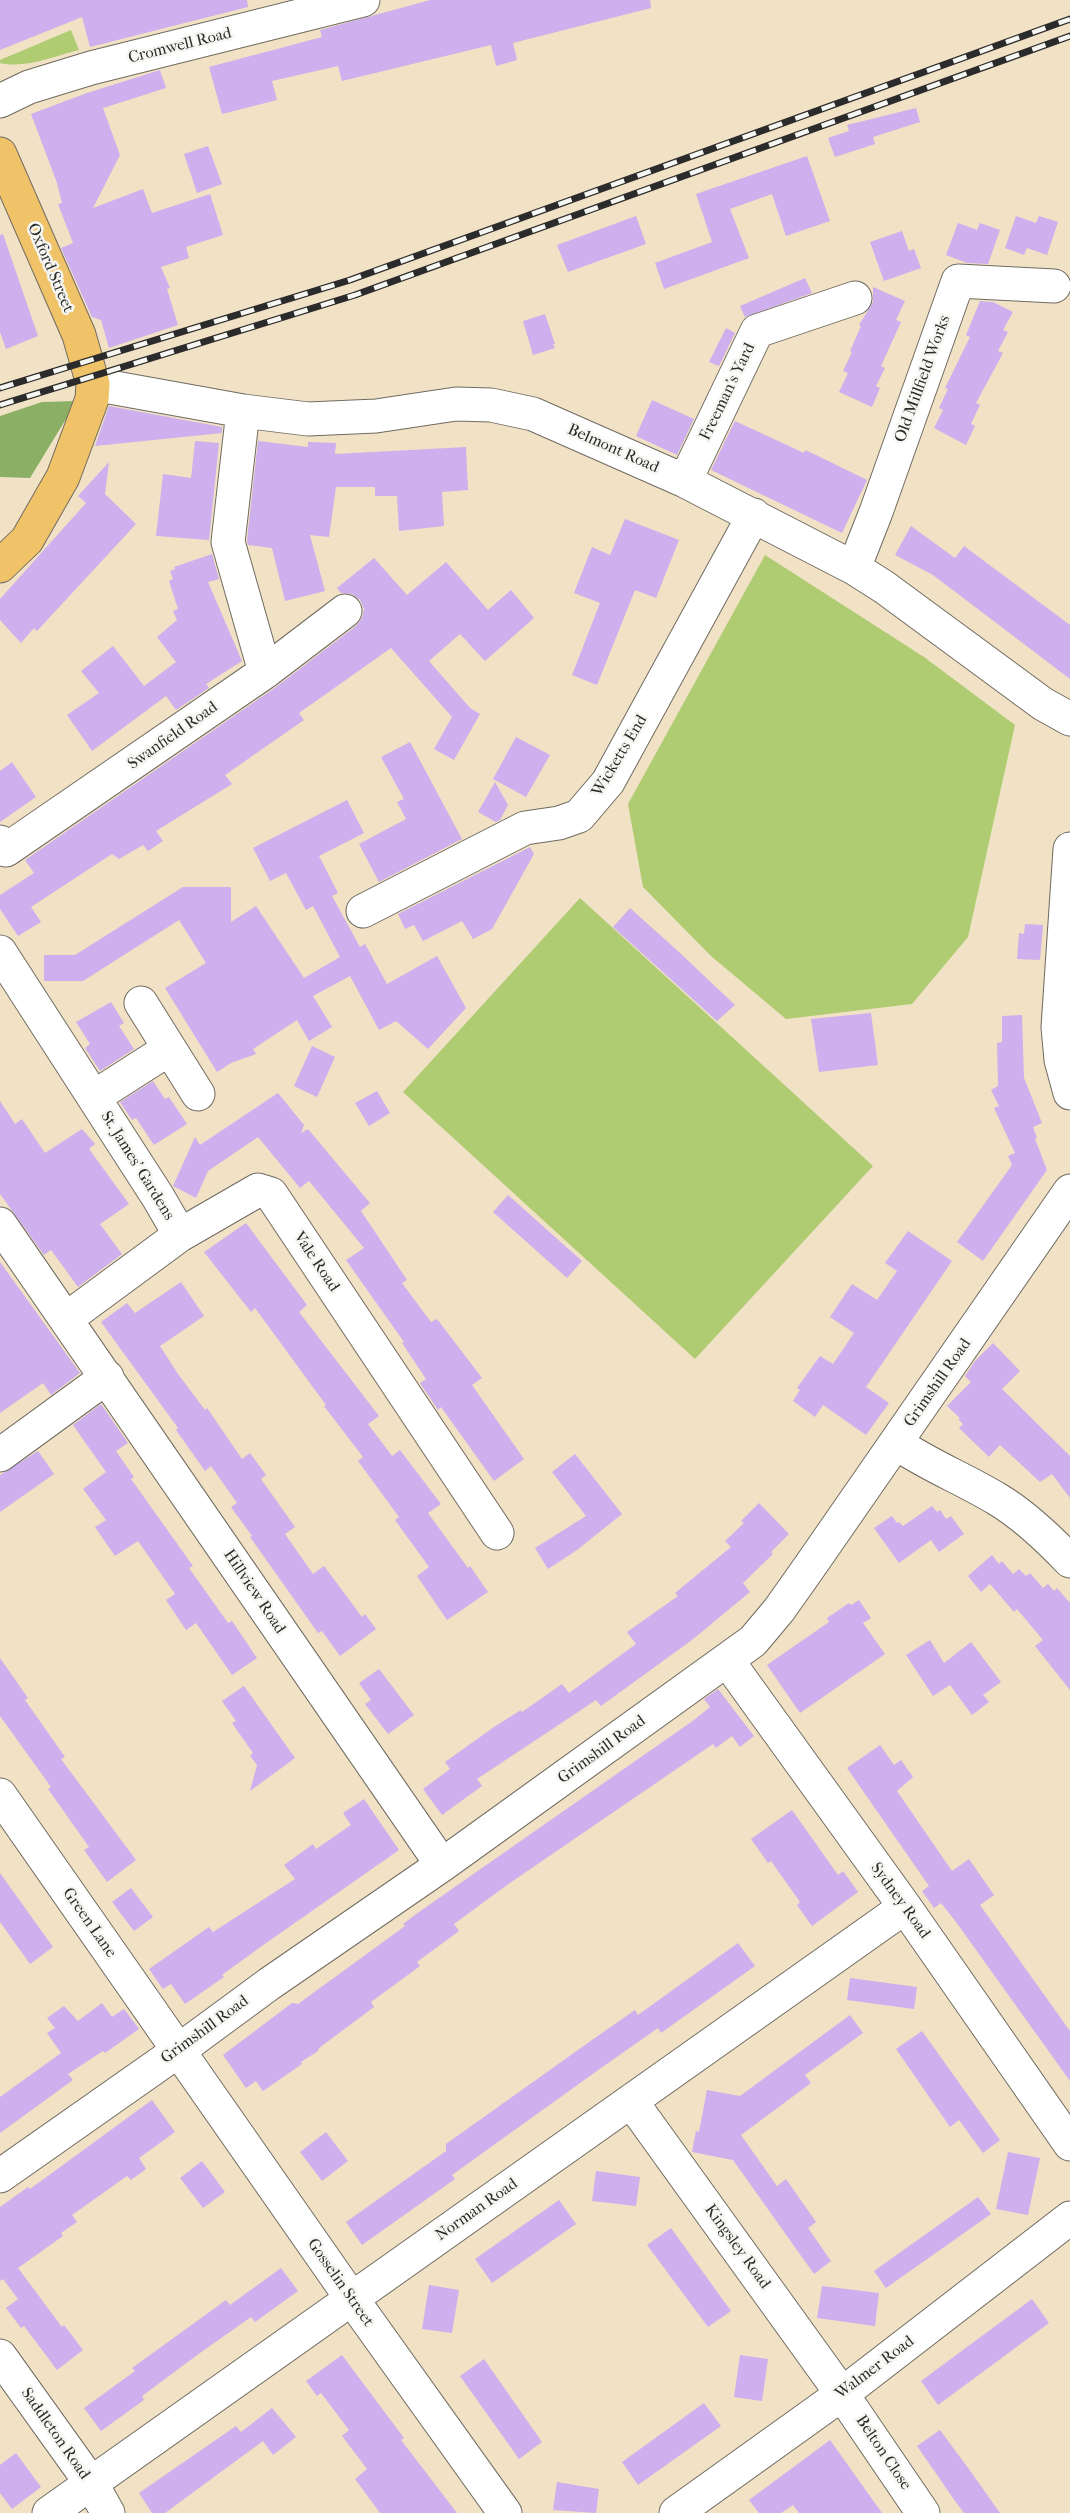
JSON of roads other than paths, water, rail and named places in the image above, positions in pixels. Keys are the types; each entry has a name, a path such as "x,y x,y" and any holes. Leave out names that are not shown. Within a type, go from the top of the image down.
{"main road":[{"name":"Oxford Street","path":"0,154 79,335 93,384"},
{"path":"0,567 27,540 63,477 92,399 93,384"}],"street":[{"name":"Cromwell Road","path":"0,100 29,87 90,68 363,0"},
{"name":"Old Millfield Works","path":"854,568 958,281 1054,286"},
{"name":"Freeman's Yard","path":"685,481 757,331 855,298"},
{"name":"Belmont Road","path":"93,384 243,411 308,419 376,416 456,404 491,405 533,414 685,481 854,568 884,586 1042,704 1070,719"},
{"path":"243,411 228,542 265,672"},
{"name":"Wicketts End","path":"363,911 525,828 570,821 587,810 608,782 754,515"},
{"name":"Swanfield Road","path":"2,849 265,672 345,611"},
{"path":"1070,849 1058,1027 1061,1060 1070,1094"},
{"name":"St. James' Gardens","path":"0,952 180,1235"},
{"path":"141,1003 198,1094"},
{"name":"St. James' Gardens","path":"94,1097 169,1049"},
{"name":"Vale Road","path":"66,1319 180,1235 258,1190 272,1194 497,1533"},
{"name":"Grimshill Road","path":"0,2176 753,1641 779,1610 1070,1191"},
{"name":"Hillview Road","path":"0,1224 442,1864"},
{"path":"0,1455 107,1377"},
{"path":"896,1443 923,1462 1005,1505 1023,1517 1070,1561"},
{"name":"Sydney Road","path":"727,1660 905,1907 1070,2144"},
{"name":"Green Lane","path":"0,1795 178,2051"},
{"name":"Norman Road","path":"49,2513 905,1907"},
{"name":"Gosselin Street","path":"178,2051 505,2513"},
{"name":"Kingsley Road","path":"631,2101 842,2394"},
{"name":"Walmer Road","path":"676,2513 842,2394 1070,2218"},
{"name":"Saddleton Road","path":"0,2356 90,2483 108,2513"},
{"name":"Belton Close","path":"842,2394 923,2513"}],"railway":[{"path":"0,388 350,280 1070,19"},
{"path":"0,405 355,295 1070,36"}]}
